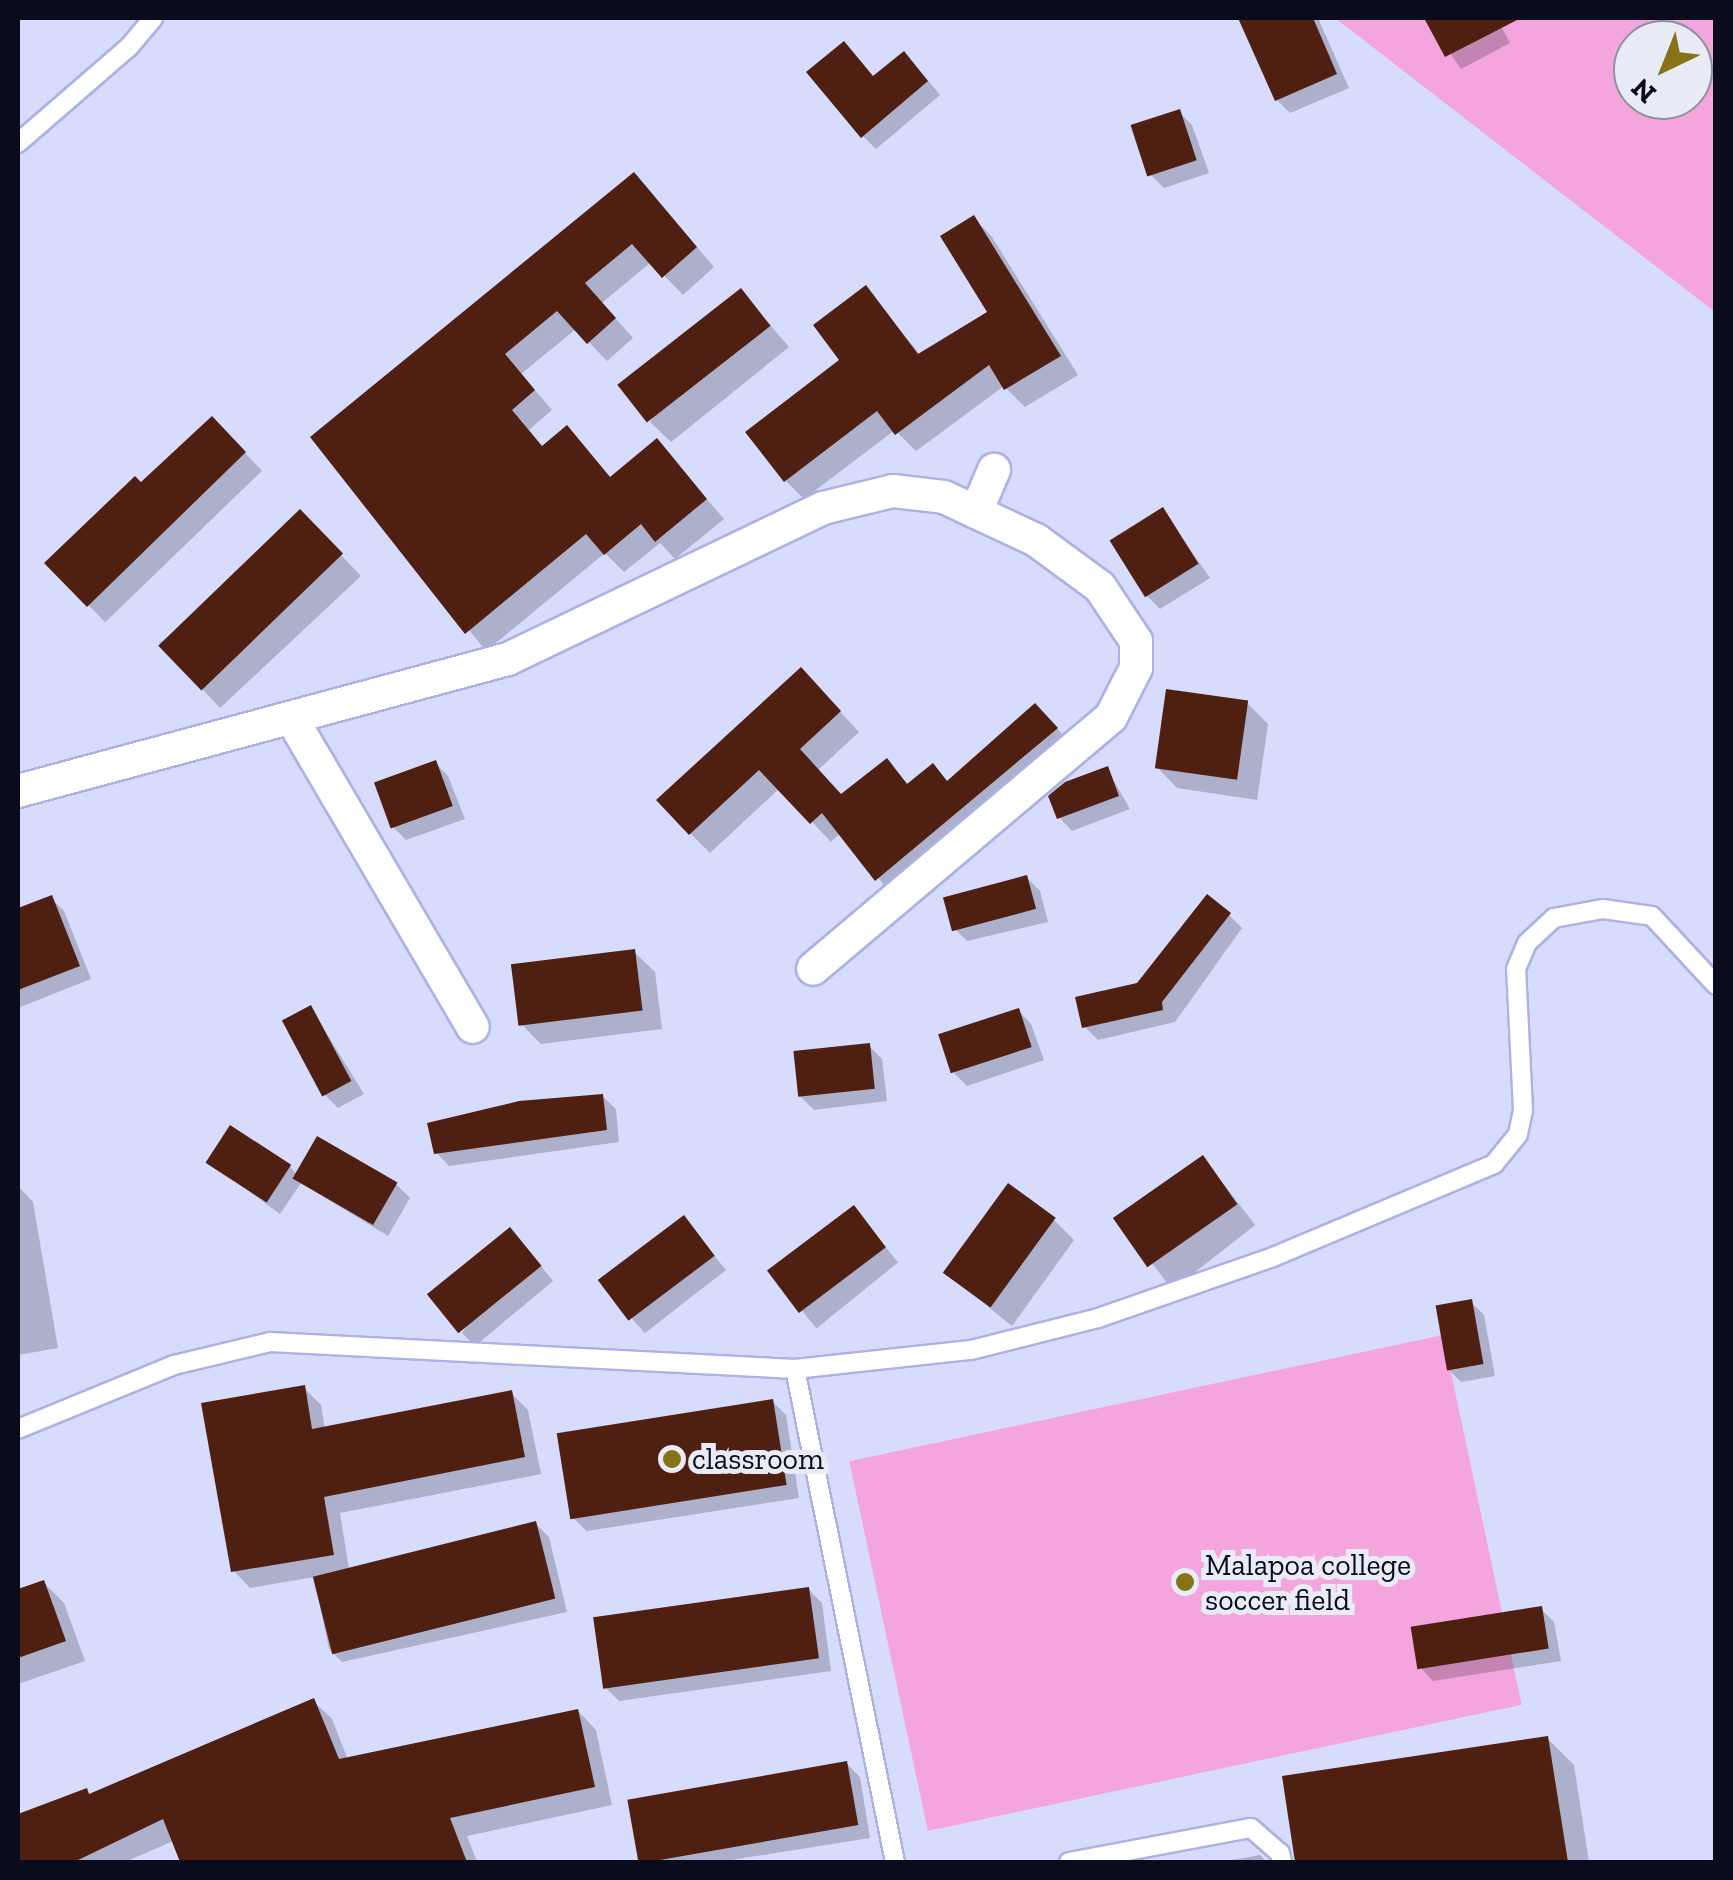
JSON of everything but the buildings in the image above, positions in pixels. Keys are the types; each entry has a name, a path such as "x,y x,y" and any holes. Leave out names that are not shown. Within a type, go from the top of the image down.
{"street":[{"path":"976,512 994,470"},
{"path":"18,792 508,659 770,530 862,496 921,491 1036,540 1100,586 1123,614 1136,641 1127,697 1093,734 813,969"},
{"path":"292,719 474,1027"}],"lane":[{"path":"18,143 129,47 153,18"},
{"path":"18,1429 205,1355 301,1340 795,1369 971,1350 1098,1318 1273,1257 1494,1164 1518,1134 1523,1110 1516,969 1527,943 1554,918 1578,909 1652,916 1716,984"},
{"path":"795,1369 896,1862"},
{"path":"1069,1862 1251,1828 1282,1862"}],"shaded area":[{"path":"1335,18 1715,18 1715,312"},
{"name":"Malapoa college soccer field","path":"1443,1335 1522,1705 928,1831 849,1461"}],"place":[{"name":"classroom","path":"672,1459"},
{"name":"Malapoa college soccer field","path":"1185,1582"}]}
